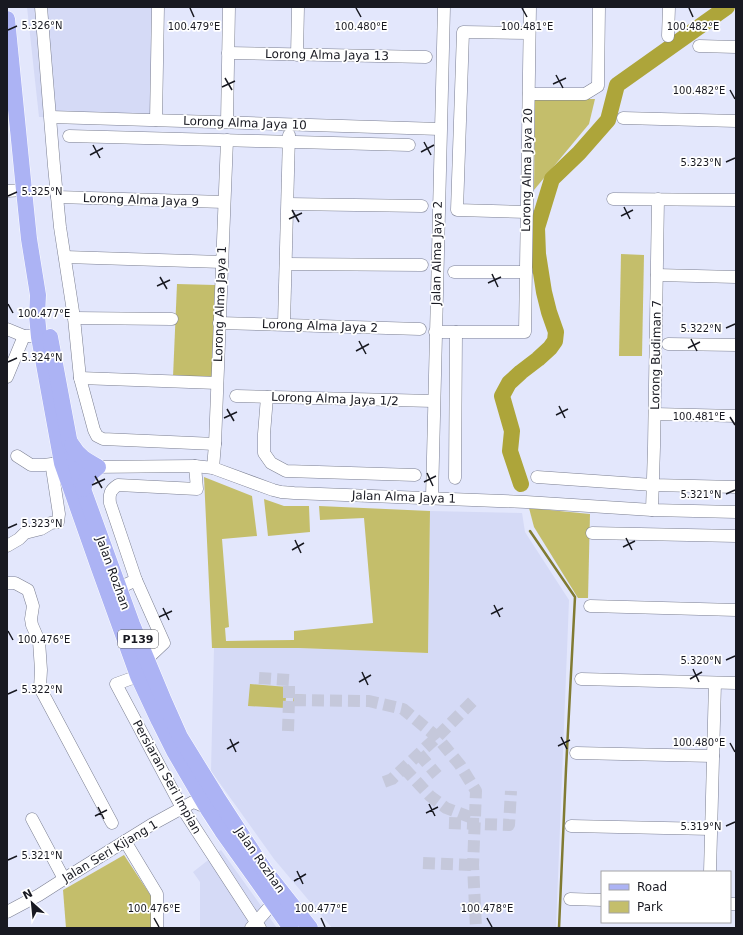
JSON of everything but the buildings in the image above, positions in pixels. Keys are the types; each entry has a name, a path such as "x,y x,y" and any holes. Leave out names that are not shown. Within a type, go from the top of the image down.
{"main road":[{"name":"Jalan Rozhan","path":"7,19 29,239 38,295 45,315 64,456"},
{"name":"Jalan Rozhan","path":"38,295 37,316 31,336 45,374 64,456 119,588 146,660 180,737 198,767 265,871 310,928"},
{"path":"64,456 76,452 86,461 98,467 85,480 78,492"},
{"name":"Jalan Rozhan","path":"78,492 138,676 159,721 184,768 194,795 209,811 291,928"}],"street":[{"path":"41,7 58,197 74,318 80,378 94,430 97,436 103,439 215,444"},
{"path":"156,120 158,7"},
{"path":"227,122 229,7"},
{"path":"297,55 298,7"},
{"name":"Jalan Alma Jaya 2","path":"432,498 433,401 444,7"},
{"name":"Lorong Alma Jaya 20","path":"456,332 525,332 530,7"},
{"path":"528,94 585,94 598,86 599,7"},
{"path":"668,36 669,7"},
{"name":"Jalan Alma Jaya 2","path":"527,212 457,210 463,32 529,33"},
{"path":"699,46 736,47"},
{"name":"Lorong Alma Jaya 13","path":"228,53 426,57"},
{"name":"Lorong Alma Jaya 10","path":"51,117 440,129"},
{"path":"623,118 736,121"},
{"path":"284,324 290,124"},
{"name":"Lorong Alma Jaya 10","path":"69,136 409,145"},
{"name":"Lorong Alma Jaya 1","path":"213,468 220,323 226,140"},
{"path":"7,191 24,190"},
{"name":"Lorong Alma Jaya 9","path":"58,197 224,202"},
{"path":"613,199 736,200"},
{"name":"Lorong Budiman 7","path":"652,510 658,199"},
{"path":"288,204 422,206"},
{"path":"65,257 222,262"},
{"path":"286,264 422,265"},
{"path":"454,272 526,272"},
{"path":"657,275 736,277"},
{"path":"74,318 172,319"},
{"name":"Lorong Alma Jaya 2","path":"220,323 420,329"},
{"path":"7,329 31,336 7,377"},
{"path":"435,332 456,332 455,478"},
{"path":"668,344 736,345"},
{"path":"80,378 217,383"},
{"name":"Lorong Alma Jaya 1/2","path":"236,396 433,401"},
{"path":"267,397 264,453 271,463 286,471 415,475"},
{"path":"655,414 736,416"},
{"name":"Jalan Alma Jaya 1","path":"17,456 31,465 44,465 64,456 98,467 195,466 213,468 281,492 526,502 652,510 736,512"},
{"path":"7,546 19,539 25,533 41,529 51,523 58,522 59,514 52,468 64,456"},
{"path":"146,660 164,643 136,580 110,504 109,496 112,489 118,486 197,489 195,466"},
{"path":"538,476 653,485 736,487"},
{"path":"592,533 736,536"},
{"path":"119,588 136,580"},
{"path":"7,583 15,583 28,590 33,606 31,619 32,625 39,641 41,670 40,688 112,823"},
{"path":"590,606 736,610"},
{"name":"Persiaran Seri Impian","path":"138,676 116,684 182,808 256,926"},
{"path":"580,679 736,683"},
{"path":"710,871 715,683"},
{"path":"576,753 713,756"},
{"name":"Jalan Seri Kijang 1","path":"9,908 39,895 64,878 182,808 194,795"},
{"path":"32,819 64,878"},
{"path":"571,826 711,829"},
{"path":"125,841 157,894 157,928"},
{"path":"570,899 601,900"},
{"path":"256,926 274,903"}],"shaded area":[{"path":"27,7 158,7 156,120 39,117"},
{"path":"430,511 522,513 525,532 569,600 556,928 332,928 274,859 211,771 214,648 299,648 428,653"},
{"path":"221,850 277,928 200,928 200,882 193,872"}],"green space":[{"path":"535,99 595,99 589,124 534,190"},
{"path":"621,254 644,255 642,356 619,356"},
{"path":"177,284 215,285 212,378 173,377"},
{"path":"204,477 252,496 257,536 222,539 229,627 225,628 226,641 294,640 294,631 373,623 364,518 320,520 319,506 430,511 428,653 299,648 212,648"},
{"path":"264,499 284,506 309,506 310,532 268,536"},
{"path":"529,508 590,514 588,598 578,598 534,527"},
{"path":"250,684 287,687 285,708 248,706"},
{"path":"294,694 305,695 304,703 293,702"},
{"path":"124,855 153,899 153,928 66,928 63,890"}],"waterway":[{"path":"521,484 510,451 512,431 502,396 509,383 538,359 555,341 556,332 544,292 538,254 537,228 552,179 579,153 608,120 617,85 727,7"},
{"path":"530,531 575,597 559,928"}],"tunnel":[{"path":"259,678 289,680 289,700"},
{"path":"288,731 289,700 369,701 403,709 437,737 460,765 476,791 473,865 476,928"},
{"path":"384,782 392,779 473,701"},
{"path":"419,754 437,775"},
{"path":"404,768 430,796 446,808 475,819"},
{"path":"449,823 509,825 511,791"},
{"path":"423,863 473,865"}]}
